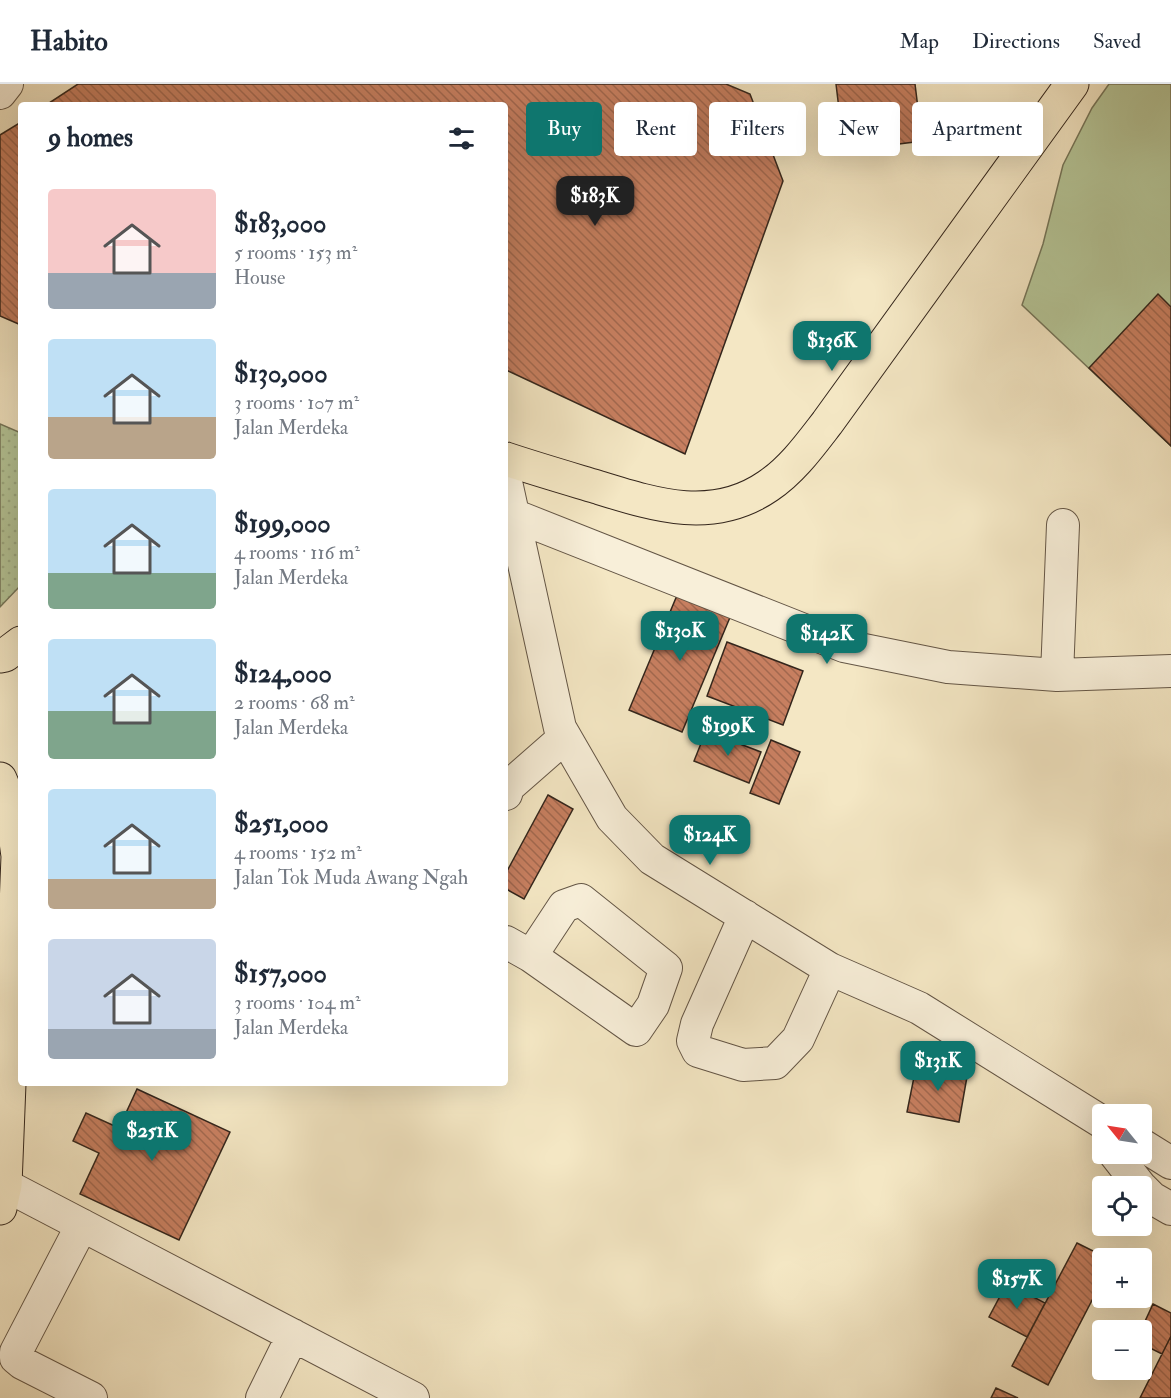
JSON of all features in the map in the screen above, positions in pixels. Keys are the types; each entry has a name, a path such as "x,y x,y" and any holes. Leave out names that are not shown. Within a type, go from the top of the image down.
{"main road":[{"path":"508,460 653,504 691,509 731,505 768,486 801,456 827,423 1072,84"},
{"path":"0,656 18,646"},
{"path":"0,779 11,806 18,840"},
{"path":"3,1197 18,950"}],"street":[{"path":"0,93 7,84"},
{"path":"508,491 561,728 612,818 652,859 830,969 919,1008 1092,1116"},
{"path":"513,515 844,646 948,666 1057,675 1171,670"},
{"path":"1057,675 1063,525"},
{"path":"508,787 565,737"},
{"path":"745,916 697,1024 693,1041 698,1051 743,1065 775,1064 798,1039 830,969"},
{"path":"1152,1151 1171,1163"},
{"path":"1123,1164 1132,1176"},
{"path":"3,1197 82,1225 413,1398"},
{"path":"1152,1198 1171,1209"},
{"path":"82,1225 16,1352 16,1358 91,1398"},
{"path":"262,1398 293,1335"}],"green space":[{"path":"1109,84 1171,84 1171,446 1022,305 1043,244 1063,165 1092,108"},
{"path":"0,424 18,432 18,588 0,607"}],"building":[{"path":"78,84 726,84 750,94 753,102 709,102 709,156 774,156 783,181 685,454 508,371 508,102 51,102"},
{"path":"836,84 915,84 917,102 912,102 912,142 900,144 900,102 838,102"},
{"path":"18,124 18,324 0,316 0,135"},
{"path":"1158,294 1171,307 1171,446 1089,368"},
{"path":"678,593 731,615 682,732 629,710"},
{"path":"727,642 803,671 783,725 707,696"},
{"path":"706,731 761,752 749,783 694,761"},
{"path":"771,740 800,752 779,804 750,793"},
{"path":"548,795 573,809 524,899 508,890 508,869"},
{"path":"917,1062 968,1071 959,1122 907,1112"},
{"path":"137,1089 230,1132 179,1240 80,1194 99,1153 73,1141 86,1113 119,1128"},
{"path":"1077,1243 1092,1250 1092,1300 1048,1385 1012,1366"},
{"path":"1007,1283 1045,1303 1027,1337 989,1317"},
{"path":"1153,1304 1171,1313 1171,1336 1162,1354 1152,1349 1152,1320 1146,1320"},
{"path":"1171,1336 1171,1398 1140,1398 1149,1380 1152,1380 1152,1374"},
{"path":"996,1388 1018,1398 991,1398"}]}
